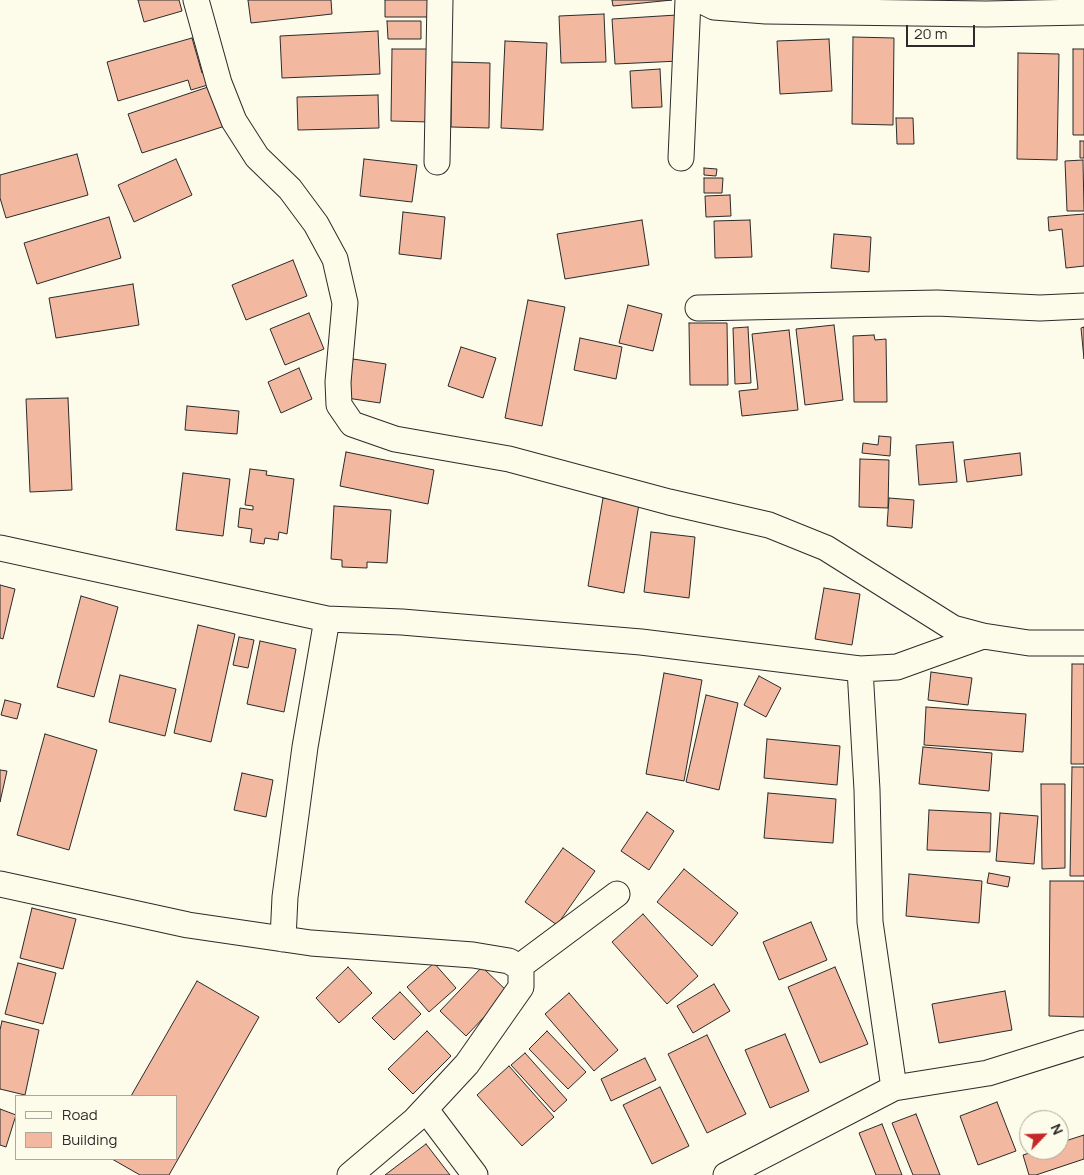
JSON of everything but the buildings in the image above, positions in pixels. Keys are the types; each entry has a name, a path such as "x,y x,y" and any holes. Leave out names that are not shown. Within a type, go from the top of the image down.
{"street":[{"path":"196,0 219,83 234,121 257,158 290,189 316,224 335,259 345,304 338,382 339,405 352,424 395,439 509,459 669,502 769,525 826,548 953,628 983,636 1029,643 1084,643"},
{"path":"437,162 440,0"},
{"path":"681,158 688,0"},
{"path":"700,0 714,7 766,11 986,7 1084,12"},
{"path":"698,308 937,303 1040,308 1084,306"},
{"path":"0,548 327,619 402,622 532,635 641,642 860,669 897,667 983,636"},
{"path":"283,939 286,888 303,757 327,619"},
{"path":"860,669 867,790 870,922 894,1088"},
{"path":"0,886 179,923 283,939 472,955 509,961 519,967 521,987 467,1064 426,1110 350,1175"},
{"path":"519,967 617,894"},
{"path":"726,1175 894,1088 988,1074 1084,1043"},
{"path":"426,1110 474,1175"}]}
